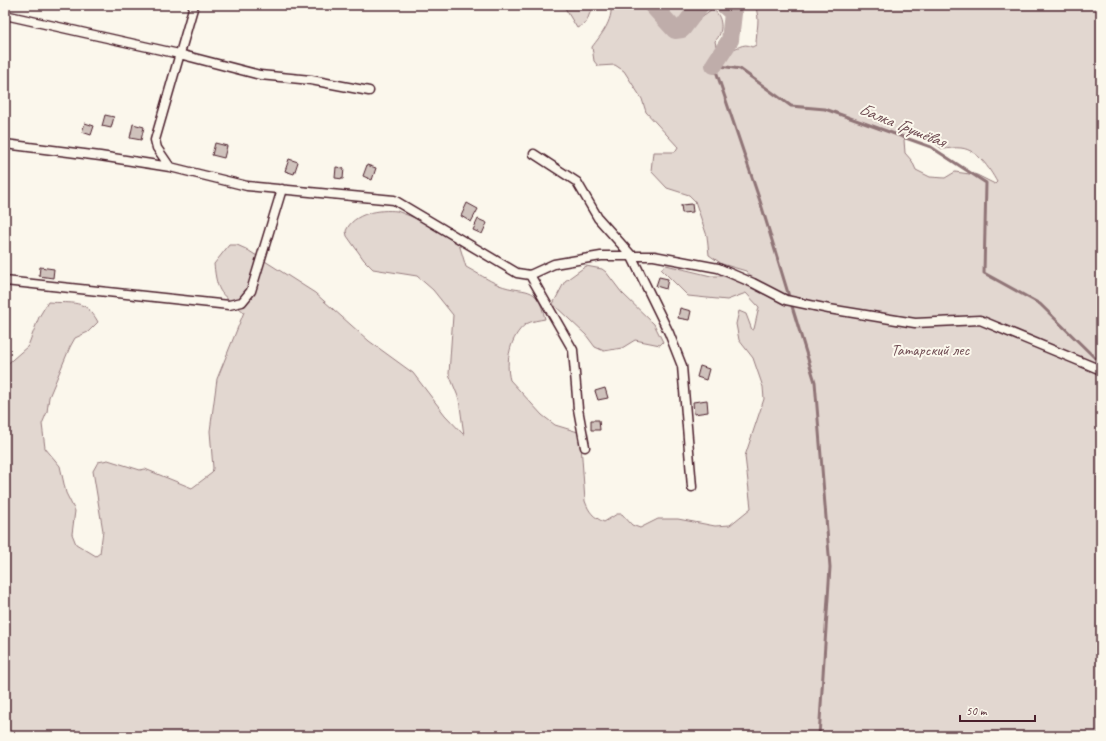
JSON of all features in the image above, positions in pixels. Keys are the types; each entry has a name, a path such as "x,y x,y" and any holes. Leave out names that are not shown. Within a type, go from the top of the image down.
{"street":[{"path":"170,167 157,148 155,140 194,5"},
{"path":"5,15 179,54 260,75 311,80 369,91"},
{"path":"5,144 100,156 170,167 247,186 394,200 517,273 530,275 554,264 601,256 654,256 718,268 753,283 786,300 829,309 915,324 980,320 1101,370"},
{"path":"534,154 577,182 598,218 631,255 669,333 682,366 692,487"},
{"path":"5,281 213,302 229,305 242,302 251,292 282,189"},
{"path":"530,275 573,350 578,409 585,447"}],"green space":[{"path":"565,5 593,5 586,23 577,28 565,8"},
{"name":"Татарский лес","path":"611,5 689,5 686,12 689,18 696,21 712,9 718,15 721,24 720,33 715,41 716,46 721,49 730,50 746,45 752,47 756,45 758,21 755,5 1101,5 1101,736 5,736 5,366 28,346 39,317 48,302 71,303 83,306 93,314 98,322 88,332 75,338 70,347 49,397 47,412 42,424 45,448 60,466 66,493 75,511 72,534 76,544 96,556 100,553 103,531 93,471 98,462 108,460 140,470 145,469 192,488 212,473 213,468 210,431 217,379 244,312 225,297 219,288 215,274 214,264 229,245 237,245 246,249 315,293 369,341 413,373 445,415 464,435 459,399 449,374 453,315 433,290 417,276 373,269 364,260 347,236 346,231 355,220 361,216 375,212 397,211 456,234 466,267 499,285 529,292 538,299 542,307 545,319 526,324 516,335 510,350 508,365 510,380 542,415 555,425 578,432 581,444 585,501 594,516 604,522 617,514 622,514 632,525 640,528 658,519 678,519 715,526 730,525 751,508 745,456 764,399 763,387 753,358 739,340 736,324 739,311 746,314 752,330 754,329 759,307 746,293 727,300 688,296 661,269 666,265 711,276 734,276 760,290 760,288 746,271 722,264 709,255 707,236 695,201 689,195 667,188 651,171 653,152 675,152 678,147 646,112 642,99 624,71 615,65 598,66 594,61 592,47 606,28 611,11","holes":["912,132 922,132 942,149 959,148 967,149 973,152 987,166 997,182 995,184 977,175 955,172 945,178 930,177 916,170 912,161 905,153 904,140"]},
{"path":"586,266 602,269 606,272 622,293 654,324 663,342 660,345 635,340 622,348 604,351 595,347 586,335 553,304 565,281"}],"building":[{"path":"105,115 114,117 111,128 102,126"},
{"path":"85,123 94,126 91,135 82,132"},
{"path":"133,124 144,127 141,140 130,138"},
{"path":"215,143 227,146 224,158 212,155"},
{"path":"289,159 298,162 294,174 285,171"},
{"path":"367,165 376,168 372,180 363,176"},
{"path":"336,167 344,168 343,179 335,178"},
{"path":"467,203 478,209 471,222 461,216"},
{"path":"692,204 693,212 682,213 681,205"},
{"path":"478,219 487,223 482,234 473,230"},
{"path":"40,267 54,269 53,278 39,276"},
{"path":"659,277 668,279 666,289 656,286"},
{"path":"680,308 691,311 689,320 678,318"},
{"path":"700,366 709,369 706,380 697,377"},
{"path":"605,388 608,398 598,400 595,391"},
{"path":"707,400 708,412 694,414 693,402"},
{"path":"591,420 599,420 600,430 591,430"}],"waterway":[{"path":"652,5 675,30 682,29 700,5"},
{"path":"714,65 730,40 733,13 724,5"},
{"name":"Балка Грушёвая","path":"819,736 830,567 815,382 760,201 714,65 740,69 791,106 825,109 931,147 986,183 984,273 1040,304 1095,358 1099,367"}]}
